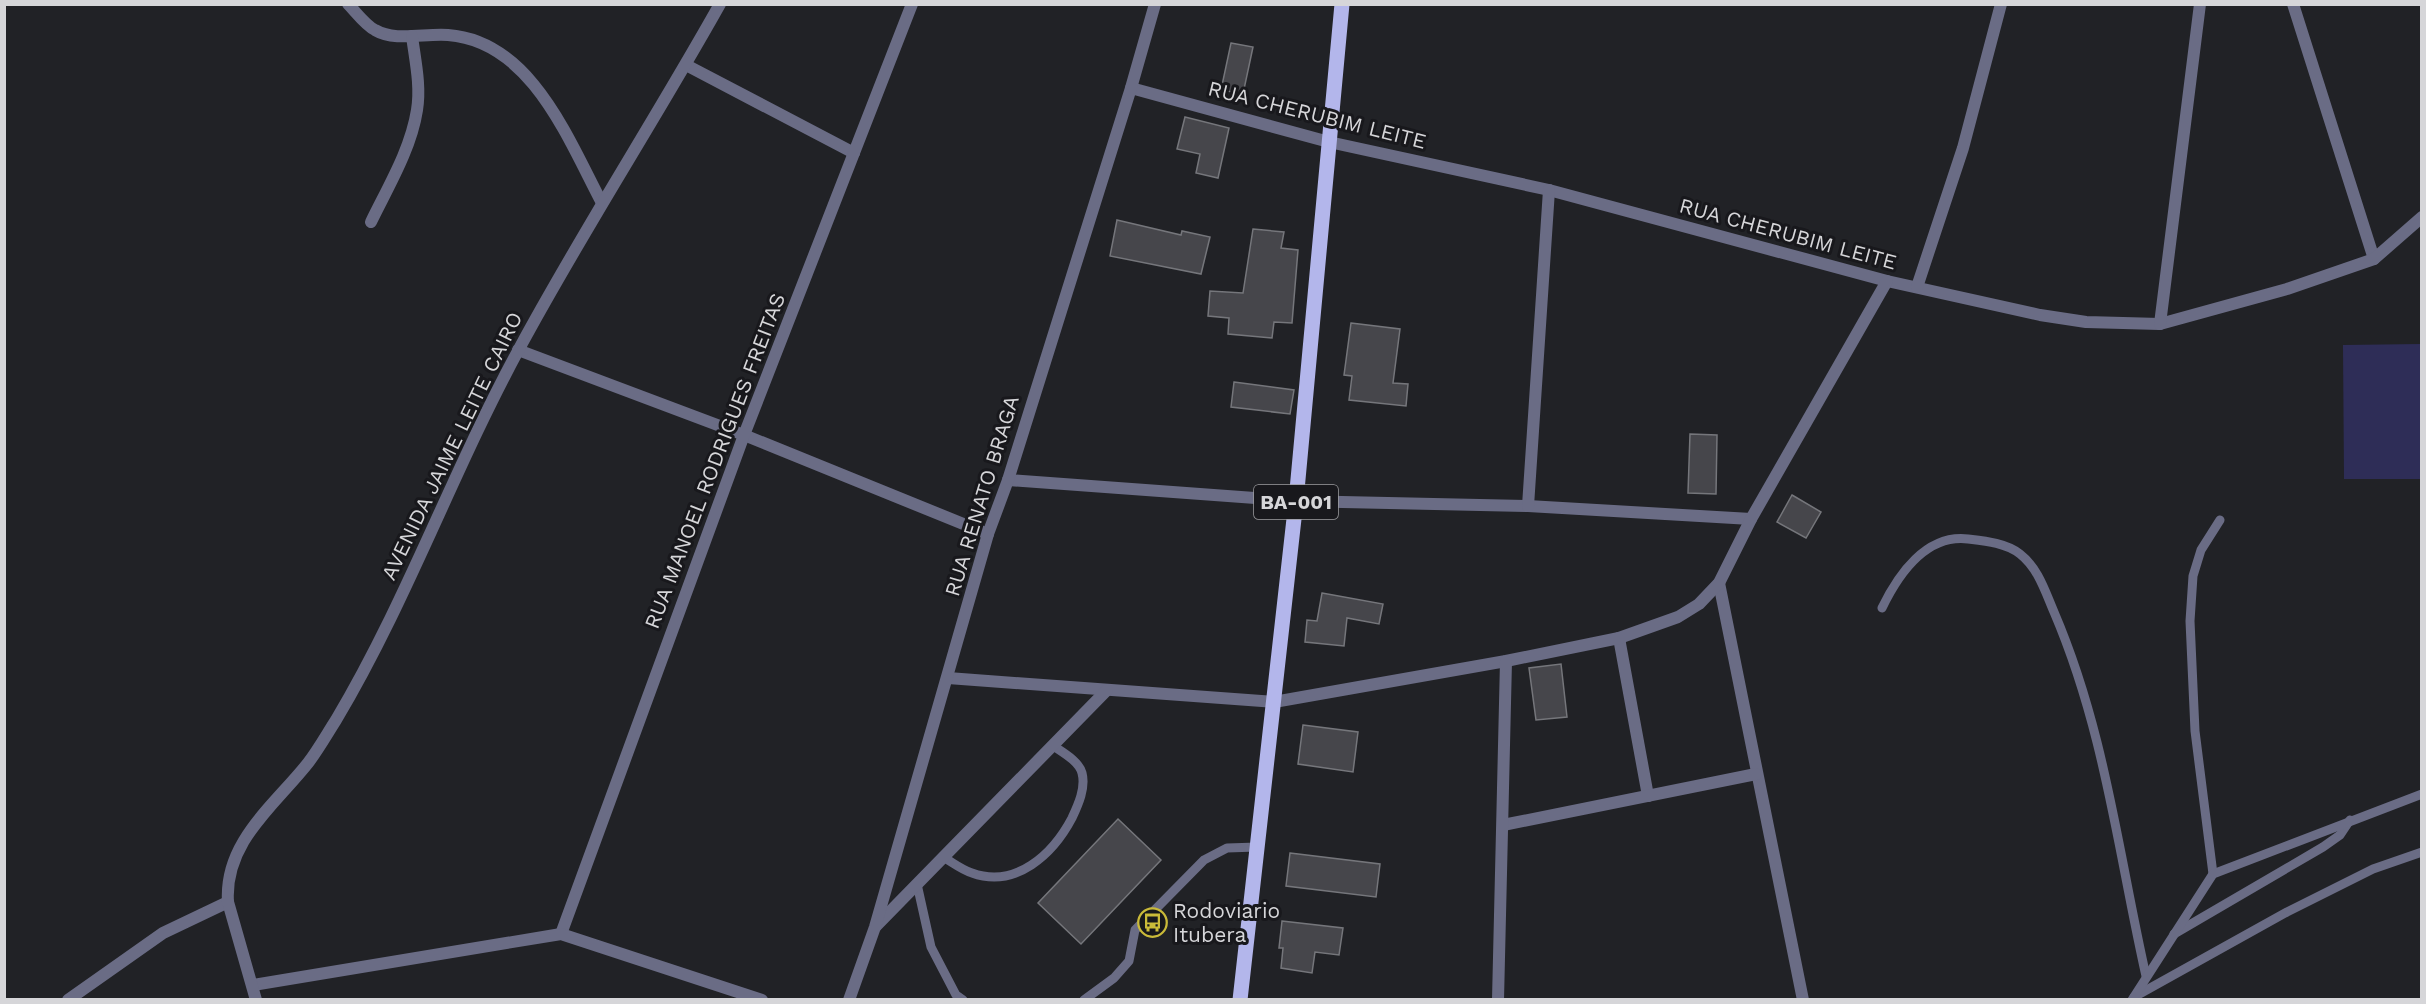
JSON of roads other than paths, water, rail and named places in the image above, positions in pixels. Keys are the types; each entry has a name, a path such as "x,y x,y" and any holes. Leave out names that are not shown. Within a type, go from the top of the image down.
{"main road":[{"name":"BA-001","path":"1240,999 1296,501 1342,4"}],"street":[{"path":"348,4 375,30 412,36 448,35 475,41 498,52 519,68 540,93 602,203"},
{"name":"AVENIDA JAIME LEITE CAIRO","path":"228,902 227,887 232,861 242,842 247,833 309,761 336,720 378,642 518,350 720,4"},
{"name":"RUA MANOEL RODRIGUES FREITAS","path":"561,934 744,435 912,4"},
{"name":"RUA RENATO BRAGA","path":"849,999 875,927 988,534 1008,480 1131,88 1155,4"},
{"path":"1917,287 1963,148 2001,4"},
{"path":"2160,324 2200,4"},
{"path":"2293,4 2374,259"},
{"path":"371,222 404,150 417,110 418,77 412,36"},
{"path":"686,65 854,153"},
{"name":"RUA CHERUBIM LEITE","path":"1131,88 1329,142 1549,190 1887,281 2040,315 2120,325 2160,324 2287,289 2374,259 2421,217"},
{"path":"1528,506 1549,190"},
{"path":"948,678 1274,702 1506,661 1619,638 1678,617 1699,604 1719,583 1751,519 1887,281"},
{"path":"518,350 744,435 988,534"},
{"path":"1008,480 1296,501 1528,506 1751,519"},
{"path":"1719,583 1803,999"},
{"path":"1619,638 1648,796"},
{"path":"1498,999 1506,661"},
{"path":"875,927 1107,690"},
{"path":"1503,825 1756,774"},
{"path":"68,999 163,933 228,902 256,999"},
{"path":"253,985 561,934 762,999"}],"lane":[{"path":"2212,874 2195,731 2190,621 2193,576 2201,550 2220,520"},
{"path":"1882,608 1905,567 1925,552 1945,542 1964,538 1992,542 2019,553 2034,569 2062,631 2103,757 2146,976"},
{"path":"943,857 972,873 990,876 1010,875 1042,858 1061,838 1077,807 1084,783 1082,771 1052,745"},
{"path":"2133,998 2212,874 2421,794"},
{"path":"2172,936 2323,847 2340,834 2351,819"},
{"path":"1084,999 1114,978 1129,961 1135,930 1204,860 1227,848 1257,847"},
{"path":"2133,998 2373,869 2421,852"},
{"path":"917,884 931,947 956,995 963,999"}],"place":[{"name":"Rodoviario Itubera","path":"1152,923"}]}
